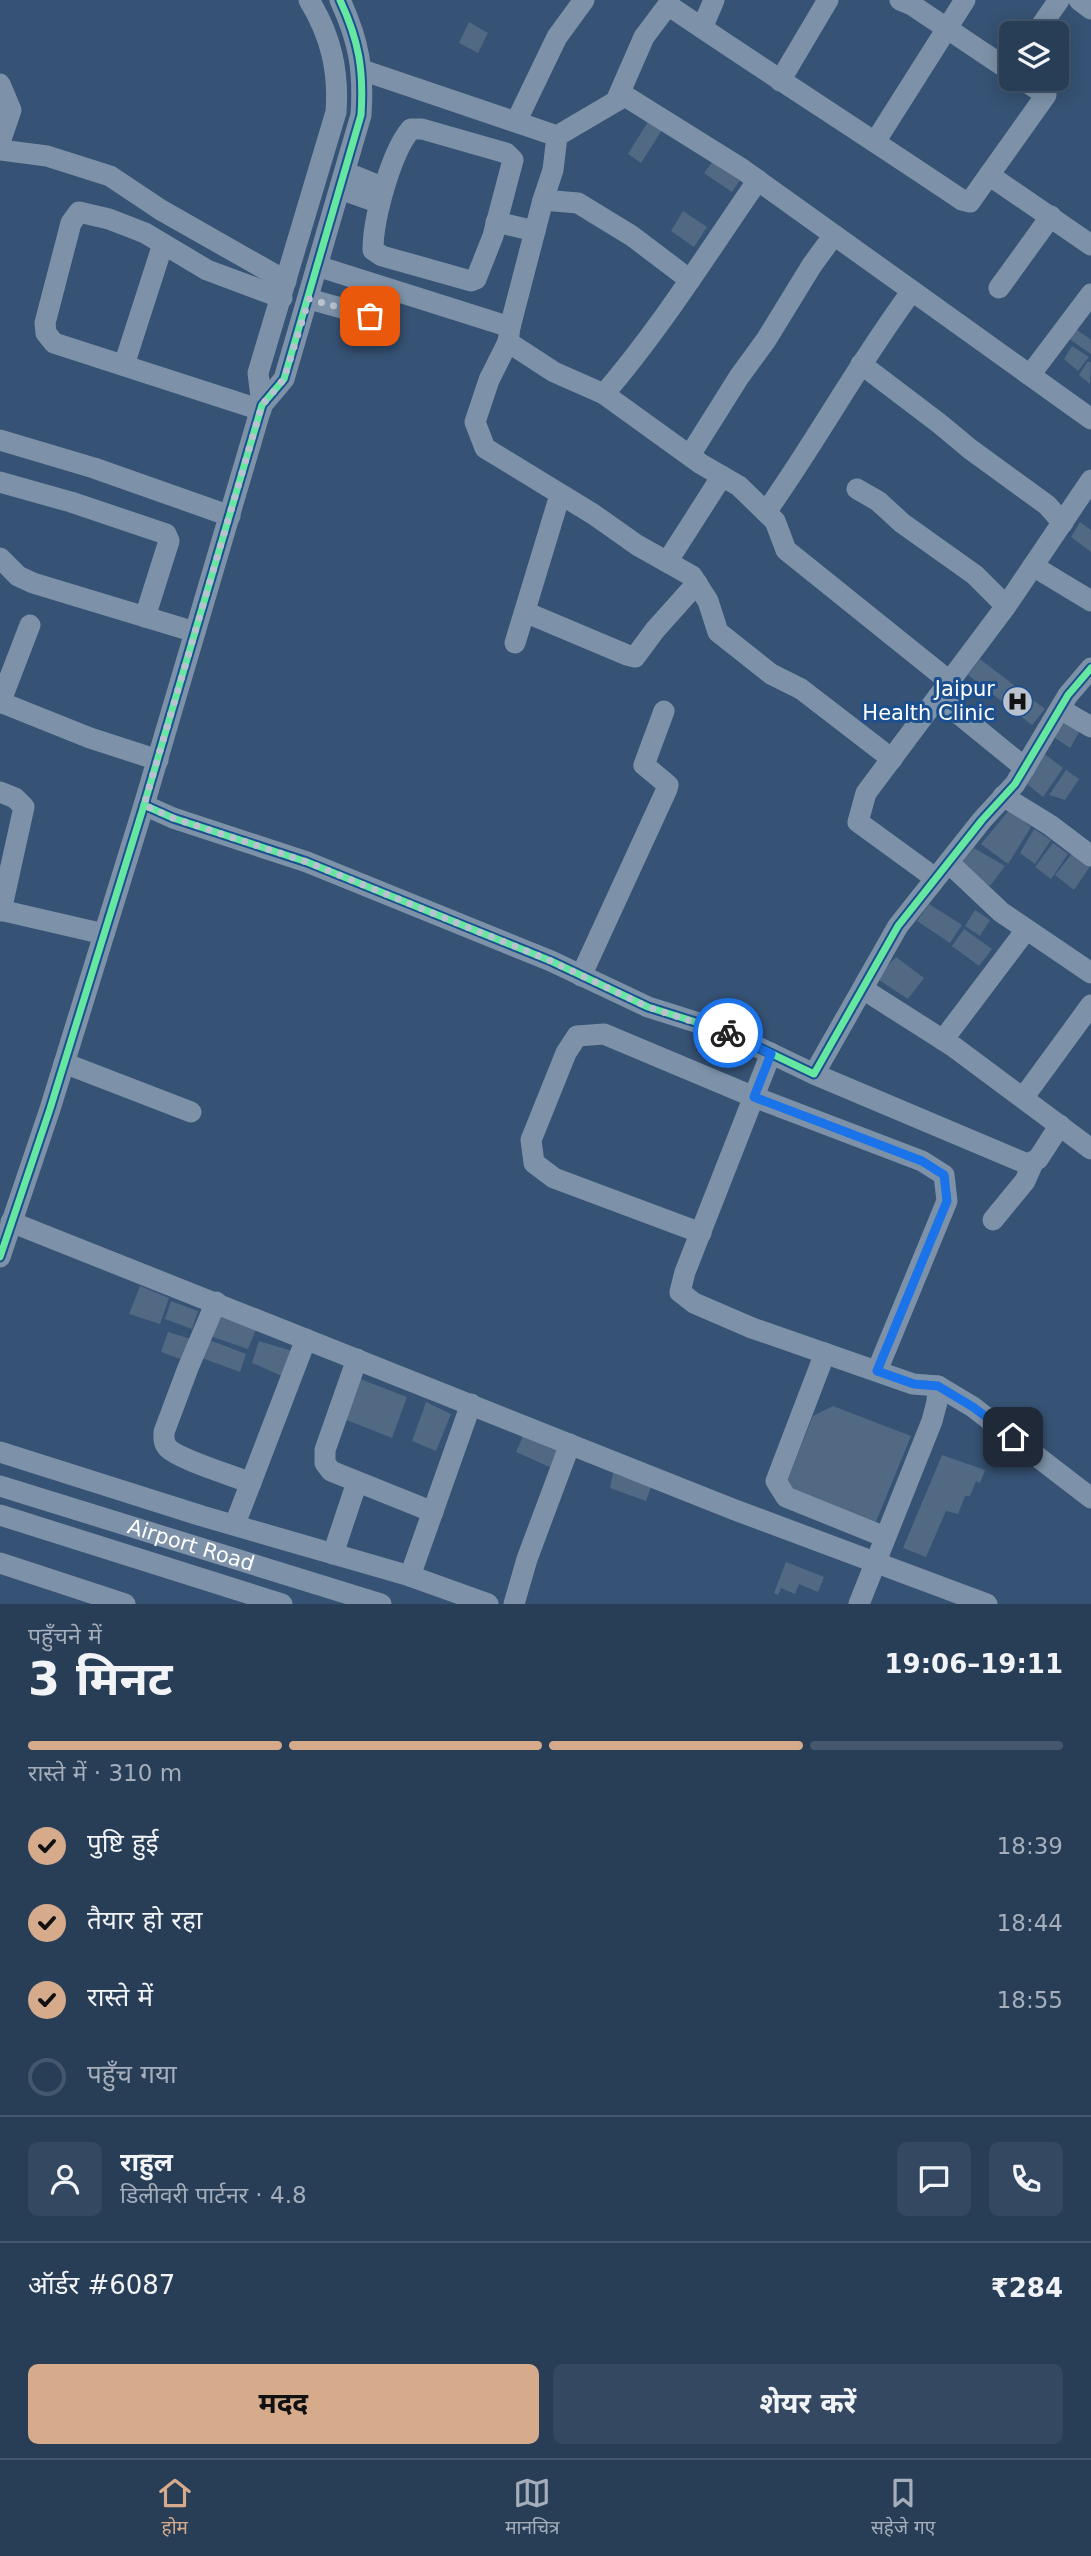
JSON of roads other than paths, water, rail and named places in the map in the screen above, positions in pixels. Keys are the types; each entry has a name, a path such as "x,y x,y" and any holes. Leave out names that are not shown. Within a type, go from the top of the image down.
{"street":[{"path":"262,407 258,373 336,112 337,75 332,49 309,0"},
{"path":"1,1253 64,1063 158,761 262,407 284,379 361,115 362,70 356,38 340,0"},
{"path":"516,122 557,37 584,0"},
{"path":"702,28 714,0"},
{"path":"780,80 828,0"},
{"path":"900,0 999,62"},
{"path":"875,142 965,0"},
{"path":"1044,21 1059,0"},
{"path":"1079,0 1091,9"},
{"path":"616,101 643,37 667,5 970,202 1046,95 1041,91"},
{"path":"362,70 557,136 625,96 758,180 1091,419"},
{"path":"0,84 11,110 0,142"},
{"path":"411,129 422,129 506,153 513,160 513,169 480,272 476,279 471,281 382,257 373,250 382,195 405,137 411,129"},
{"path":"557,136 553,170 532,238 509,335 489,380 475,422 485,448 593,514 637,545 692,576 709,601 718,632 771,674 801,689 892,759"},
{"path":"0,150 47,156 110,176 284,290"},
{"path":"989,175 1091,245"},
{"path":"604,394 632,362 758,180"},
{"path":"342,181 382,195"},
{"path":"543,200 578,203 632,236 690,280"},
{"path":"262,407 54,343 46,333 45,323 71,223 79,212 109,219 145,233 207,270 284,290"},
{"path":"999,288 1051,216"},
{"path":"494,229 532,238"},
{"path":"690,456 738,377 766,340 812,265 834,235"},
{"path":"124,365 163,244"},
{"path":"317,266 509,335 554,372 604,394 690,456 739,486 775,521 786,550 944,689 1025,768"},
{"path":"765,512 912,291"},
{"path":"1030,375 1091,294"},
{"path":"309,299 370,316"},
{"path":"861,364 1047,505 1063,523"},
{"path":"0,440 94,468 230,516"},
{"path":"667,562 722,476"},
{"path":"1091,480 1006,606 866,793 858,822 942,871 1091,973"},
{"path":"0,482 71,502 166,534 170,541 145,617"},
{"path":"857,489 878,501 902,523 975,575 1006,606"},
{"path":"515,643 560,495"},
{"path":"0,558 18,576 33,583 195,632"},
{"path":"1033,566 1091,601"},
{"path":"525,612 627,656 635,657 696,583"},
{"path":"30,625 0,703 158,761"},
{"path":"814,1074 898,926 1025,768 1060,709 1091,668"},
{"path":"1060,709 1091,727"},
{"path":"581,976 667,789 664,780 644,765 664,711"},
{"path":"0,792 15,798 24,807 1,910 104,934"},
{"path":"1003,796 1050,825 1091,856"},
{"path":"144,805 173,818 307,862 551,961 648,1007 724,1031 814,1074 1027,1164 1033,1163"},
{"path":"943,1040 1026,930"},
{"path":"863,989 943,1040 1091,1149"},
{"path":"1023,1098 1091,1005"},
{"path":"701,1233 554,1178 534,1163 531,1140 566,1053 577,1036 604,1034 754,1097 922,1161 944,1175 947,1201 877,1371"},
{"path":"771,1054 680,1292 694,1303 752,1328 914,1384 938,1386 973,1407 1091,1498"},
{"path":"64,1063 191,1112"},
{"path":"993,1220 1025,1181 1033,1163 1060,1125"},
{"path":"12,1222 735,1510 987,1604"},
{"path":"216,1302 164,1432 164,1442 168,1449 180,1455 251,1483"},
{"path":"235,1524 306,1339"},
{"path":"825,1353 776,1481 786,1497 885,1537"},
{"path":"357,1359 325,1450 325,1463 331,1471 433,1513"},
{"path":"859,1604 932,1421 938,1386"},
{"path":"410,1576 471,1404"},
{"path":"514,1604 527,1559 570,1444"},
{"path":"0,1452 202,1516 410,1576 488,1604"},
{"path":"333,1555 357,1482"},
{"name":"Airport Road","path":"0,1486 381,1604"},
{"path":"0,1515 282,1604"},
{"path":"0,1563 125,1604"}],"place":[{"name":"Jaipur Health Clinic","path":"1018,701"}]}
